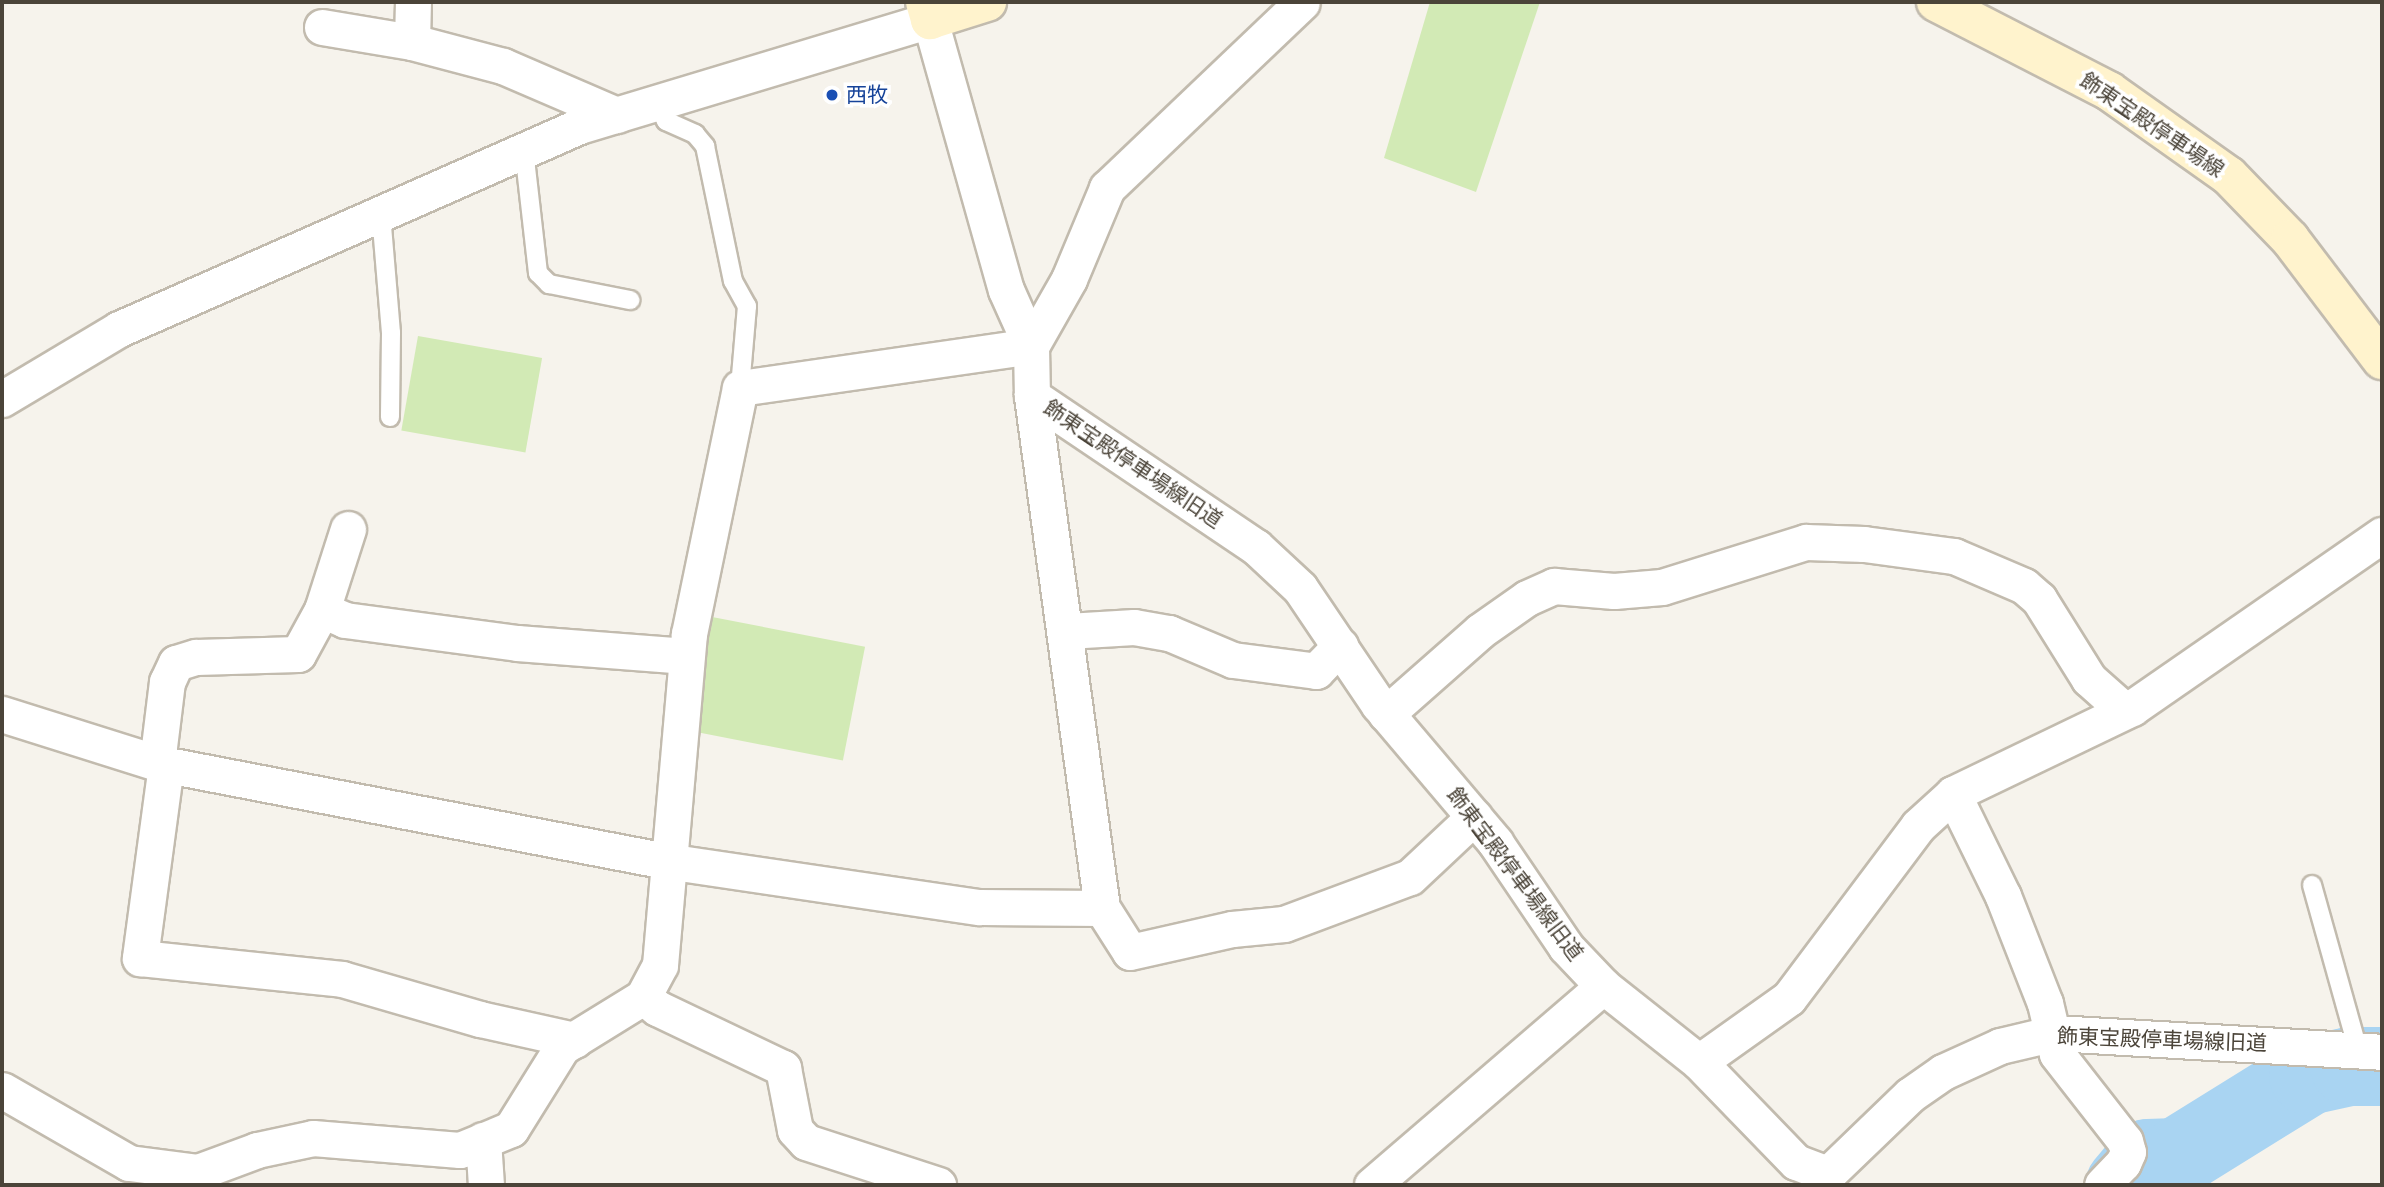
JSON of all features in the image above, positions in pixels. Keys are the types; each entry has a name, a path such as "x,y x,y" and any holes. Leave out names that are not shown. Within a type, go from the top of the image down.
{"main road":[{"path":"927,11 987,2"},
{"name":"飾東宝殿停車場線","path":"1936,2 2109,91 2229,176 2290,239 2382,360"}],"street":[{"path":"412,42 413,2"},
{"path":"2,1090 129,1163 198,1172 257,1150 313,1138 460,1150 511,1129 562,1047 643,997 660,965 666,861 687,656 740,388 1031,346 1069,279 1107,188 1302,2"},
{"path":"2,399 119,329 524,150 617,115 927,11"},
{"name":"飾東宝殿停車場線旧道","path":"927,11 1006,290 1031,346 1032,396 1256,547 1300,588 1386,714 1475,817 1566,947 1603,986 1699,1062 1796,1162 1828,1174 1910,1095 1943,1072 2000,1046 2051,1035 2370,1051"},
{"path":"322,27 412,42 503,66 617,115"},
{"path":"1032,396 1067,631 1102,908 1130,952 1232,929 1284,924 1410,877 1475,817"},
{"path":"348,529 322,610 298,654 196,657 176,663 167,682 140,958 342,979 480,1019 575,1040"},
{"path":"1699,1062 1789,998 1918,826 1953,794 2125,711 2382,535"},
{"path":"1386,714 1480,631 1527,597 1554,586 1614,591 1662,587 1806,542 1864,544 1954,556 2024,586 2039,600 2089,679 2125,711"},
{"path":"322,610 345,620 517,643 687,656"},
{"path":"1067,631 1134,627 1169,633 1233,660 1316,671 1340,646"},
{"path":"2,714 161,764 666,861 979,907 1102,908"},
{"path":"1953,794 2003,895 2045,1003 2057,1054 2125,1140 2128,1153 2123,1163 2102,1185"},
{"path":"1372,1185 1603,986"},
{"path":"643,997 657,1008 783,1068 795,1130 806,1142 938,1185"},
{"path":"483,1140 486,1185"}],"lane":[{"path":"657,103 666,121 695,134 705,146 733,281 747,306 740,388"},
{"path":"524,150 538,273 550,284 630,300"},
{"path":"381,214 391,333 390,417"},
{"path":"2312,885 2370,1051"}],"green space":[{"path":"1430,2 1540,2 1476,192 1384,158"},
{"path":"418,336 542,358 525,452 401,431"},
{"path":"707,616 865,647 843,761 685,730"}],"waterway":[{"path":"2124,1185 2147,1158 2176,1157 2308,1075 2349,1066 2382,1066"}],"place":[{"name":"西牧","path":"832,95"}]}
